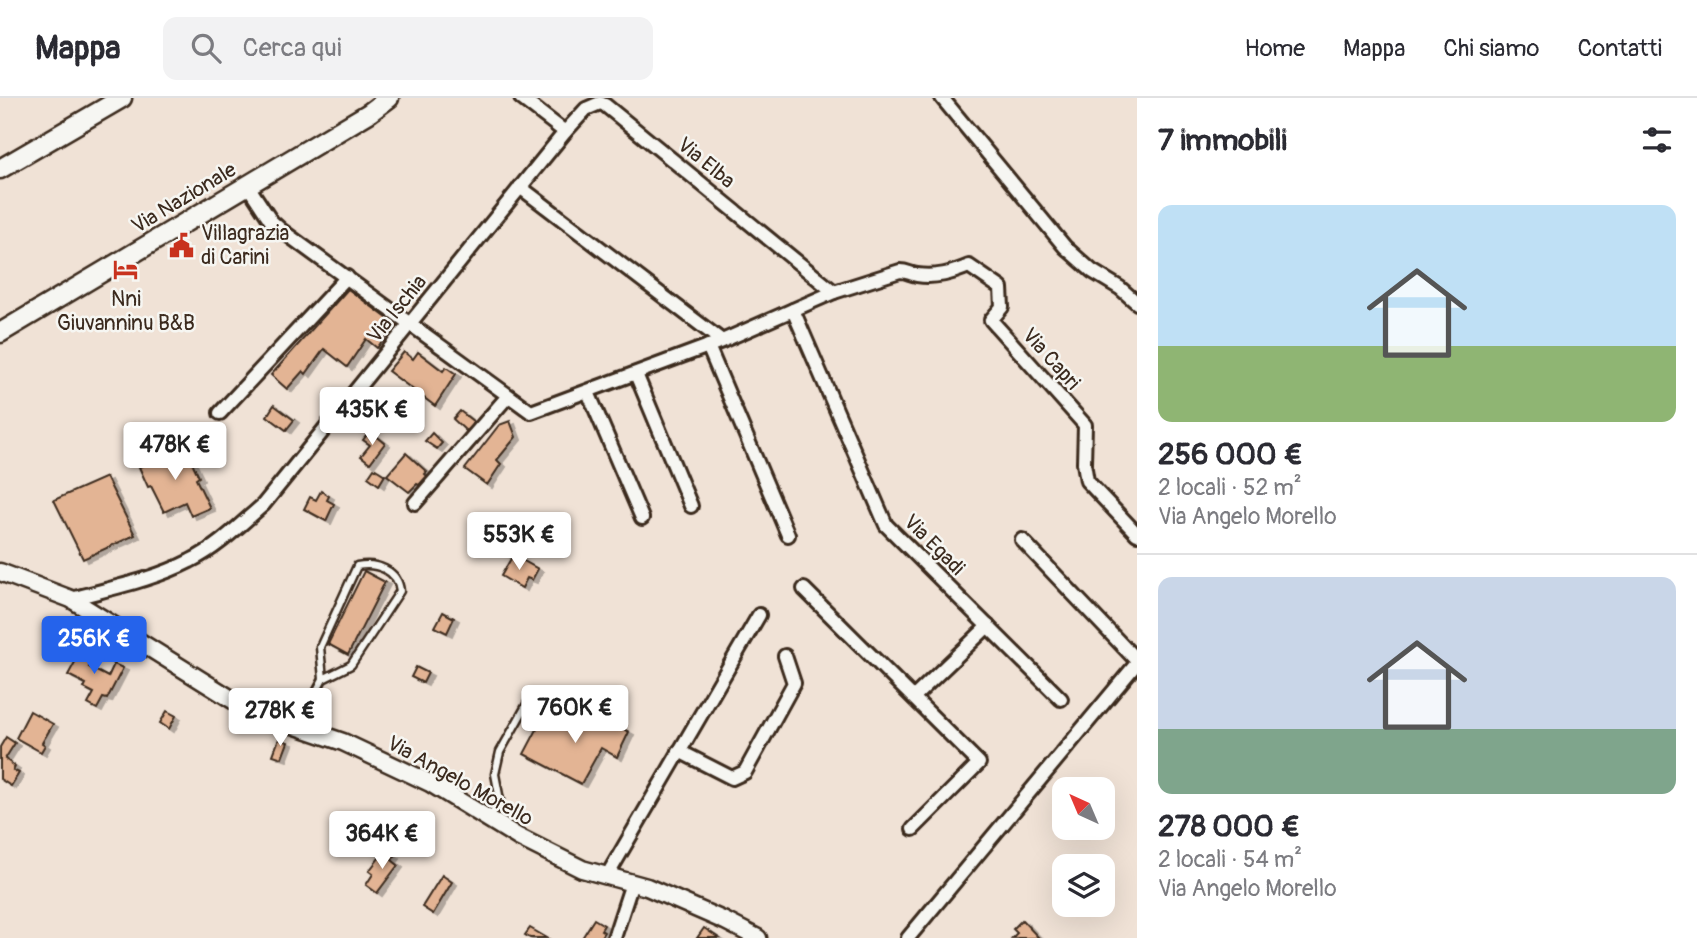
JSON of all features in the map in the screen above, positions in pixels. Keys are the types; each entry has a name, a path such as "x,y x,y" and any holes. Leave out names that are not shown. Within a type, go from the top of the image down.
{"main road":[{"path":"0,169 122,98"},
{"name":"Via Nazionale","path":"0,333 369,113 389,98"}],"street":[{"path":"522,98 565,132"},
{"path":"942,98 1065,247 1092,271 1120,288 1137,303"},
{"name":"Via Elba","path":"565,132 586,109 600,103 605,105 834,292"},
{"name":"Via Ischia","path":"71,599 148,579 191,561 225,538 263,505 565,132"},
{"path":"248,186 271,221 526,409 536,412 722,341 834,292"},
{"path":"520,187 722,341"},
{"name":"Via Capri","path":"834,292 900,271 914,275 947,275 969,266 1001,288 1002,307 991,320 1084,425 1087,481 1137,534"},
{"path":"220,413 347,277"},
{"name":"Via Egadi","path":"793,310 886,525 1061,699"},
{"path":"708,346 788,535"},
{"path":"636,374 691,506"},
{"path":"588,392 642,518"},
{"path":"415,503 508,396"},
{"path":"908,938 1137,662 1022,540"},
{"name":"Via Angelo Morello","path":"0,572 71,599 248,710 343,742 430,783 490,820 582,869 632,883 709,914 758,938"},
{"path":"804,589 979,762 912,829"},
{"path":"607,876 759,615"},
{"path":"914,697 988,626"},
{"path":"679,751 732,778 745,772 794,683 785,656"},
{"path":"614,938 632,883"}],"lane":[{"path":"298,728 323,679 320,647 357,566 366,564 393,573 399,581 400,591 351,665 323,679"},
{"path":"490,820 500,800 495,774 500,752 531,697 577,721"}],"building":[{"path":"348,289 395,324 377,348 366,339 347,367 324,349 306,374 303,371 287,389 271,375"},
{"path":"404,352 413,359 418,352 443,371 446,367 456,374 435,406 388,371"},
{"path":"274,405 294,420 286,430 267,416"},
{"path":"460,411 474,422 466,431 453,419"},
{"path":"510,421 516,437 497,460 501,464 487,485 465,469 499,425"},
{"path":"370,431 385,443 370,463 361,456 370,445 363,440"},
{"path":"432,433 442,443 437,449 425,441"},
{"path":"182,448 199,477 196,479 210,508 191,516 185,502 164,512 139,467"},
{"path":"406,453 427,472 419,485 409,492 387,475"},
{"path":"374,468 385,475 379,485 368,477"},
{"path":"106,477 135,535 83,559 54,500"},
{"path":"321,491 329,496 327,500 334,504 326,521 304,509 310,497 316,500"},
{"path":"513,555 538,569 532,580 527,578 522,588 501,576"},
{"path":"364,571 385,582 348,655 328,644"},
{"path":"443,612 454,618 447,633 435,627"},
{"path":"87,640 95,644 92,649 97,652 89,667 108,677 114,664 123,668 107,699 103,698 97,709 88,704 94,693 84,688 86,684 68,675"},
{"path":"416,667 428,673 423,683 411,677"},
{"path":"586,709 629,732 617,757 601,748 581,784 524,754 543,718 573,734 582,723"},
{"path":"30,711 53,724 42,743 45,745 41,752 16,738"},
{"path":"167,711 176,716 169,729 160,723"},
{"path":"6,737 15,743 5,759 15,766 13,770 19,773 11,786 0,779 0,747"},
{"path":"279,739 288,742 282,758 273,755"},
{"path":"386,849 395,856 392,860 398,865 377,893 366,885 373,874 369,871"},
{"path":"442,875 452,882 433,914 422,907"},
{"path":"594,919 604,925 601,930 604,932 600,938 582,938"},
{"path":"1022,920 1039,938 1012,938 1017,933 1013,929"},
{"path":"530,928 547,938 530,938 525,935"},
{"path":"704,928 719,938 697,938"}],"place":[{"name":"Villagrazia di Carini","path":"181,245"},
{"name":"Nni Giuvanninu B&B","path":"126,270"}]}
